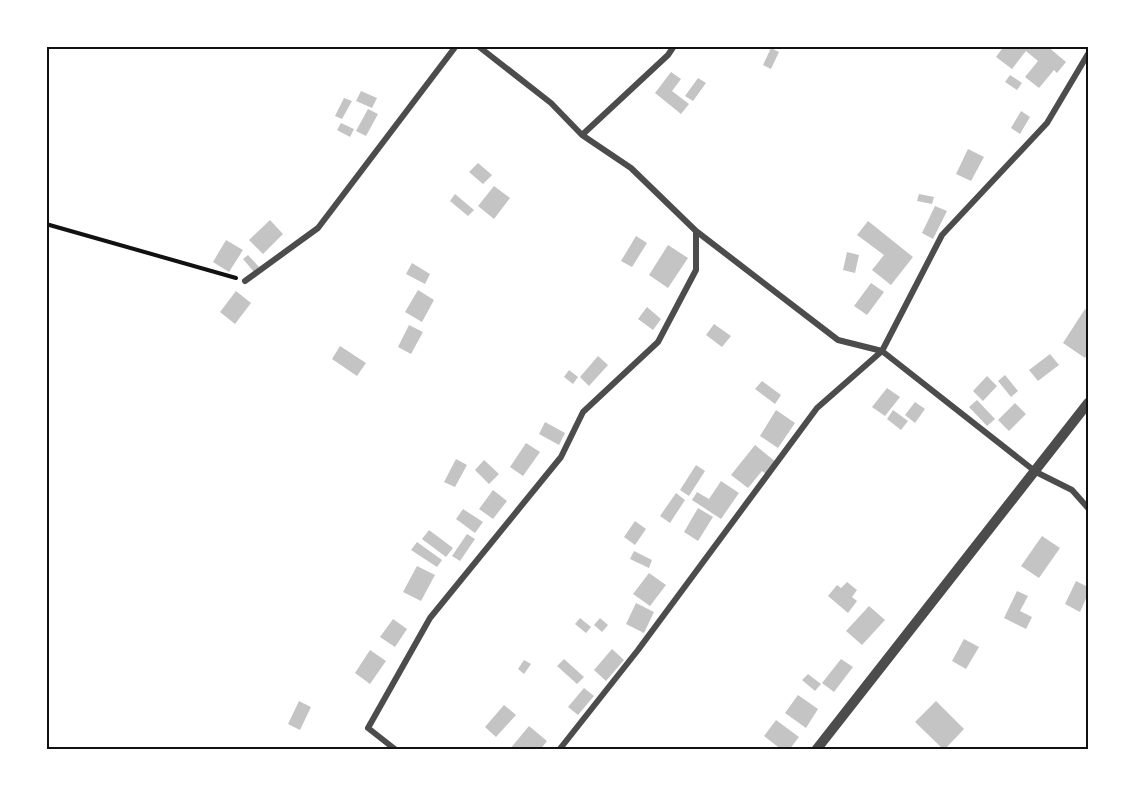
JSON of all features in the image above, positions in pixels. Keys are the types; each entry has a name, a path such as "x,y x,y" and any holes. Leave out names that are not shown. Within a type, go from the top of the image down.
{"street":[{"path":"245,281 318,228 456,46"},
{"path":"478,46 551,103 582,135 631,168 696,231 838,340 882,351 1036,472 1071,490 1089,508"},
{"path":"582,135 668,55 674,46"},
{"path":"559,750 638,651 817,408 882,351 942,235 1047,123 1089,54"},
{"path":"396,750 368,728 430,618 561,457 583,412 658,342 696,270 696,231"},
{"path":"816,750 1089,403"}],"path":[{"path":"46,224 245,281"}],"building":[{"path":"1004,46 1047,46 1066,62 1057,73 1054,70 1039,88 1025,77 1038,61 1026,51 1012,69 996,57"},
{"path":"771,48 779,52 771,69 763,65"},
{"path":"671,72 681,79 672,91 689,104 681,114 655,93"},
{"path":"1010,75 1022,83 1017,90 1005,82"},
{"path":"698,78 706,83 693,101 685,96"},
{"path":"361,91 377,98 372,108 356,101"},
{"path":"344,98 352,101 342,119 335,116"},
{"path":"368,109 378,114 366,136 356,131"},
{"path":"1021,111 1030,117 1020,134 1011,128"},
{"path":"341,123 354,129 350,137 337,130"},
{"path":"968,149 984,157 971,181 956,174"},
{"path":"478,163 492,175 483,184 469,172"},
{"path":"494,186 510,198 494,219 478,206"},
{"path":"455,194 474,210 468,216 450,201"},
{"path":"919,194 934,197 932,204 917,201"},
{"path":"935,206 947,211 933,239 922,233"},
{"path":"270,220 283,234 263,254 249,240"},
{"path":"868,221 913,257 891,285 872,270 884,255 857,235"},
{"path":"636,236 647,243 632,267 621,261"},
{"path":"226,240 243,250 229,272 213,262"},
{"path":"668,245 688,258 668,288 649,275"},
{"path":"847,252 859,255 855,273 843,270"},
{"path":"248,255 259,267 254,272 243,259"},
{"path":"412,263 430,274 425,284 406,274"},
{"path":"871,283 884,292 867,315 854,306"},
{"path":"418,290 434,300 422,322 405,312"},
{"path":"236,291 251,303 235,324 220,312"},
{"path":"647,307 661,319 653,330 638,319"},
{"path":"1085,309 1088,312 1088,353 1085,358 1063,343"},
{"path":"714,324 731,336 722,347 706,335"},
{"path":"409,325 423,332 411,354 398,347"},
{"path":"340,346 366,363 357,376 332,359"},
{"path":"1050,354 1059,365 1038,381 1029,370"},
{"path":"598,356 608,365 589,386 580,377"},
{"path":"569,370 578,377 573,384 564,377"},
{"path":"1005,375 1018,391 1011,397 998,381"},
{"path":"987,376 997,386 983,401 973,391"},
{"path":"762,381 781,395 775,404 755,389"},
{"path":"887,388 900,397 885,416 872,407"},
{"path":"977,400 995,419 987,426 969,407"},
{"path":"915,402 925,409 915,423 905,415"},
{"path":"1015,403 1026,414 1009,431 998,420"},
{"path":"776,410 795,423 778,448 760,436"},
{"path":"893,410 908,421 901,430 887,419"},
{"path":"545,422 565,433 559,445 539,434"},
{"path":"526,443 540,452 523,476 510,467"},
{"path":"755,445 776,462 766,474 762,471 748,488 731,475"},
{"path":"456,459 467,465 455,487 444,482"},
{"path":"484,460 499,474 489,484 475,470"},
{"path":"696,465 705,471 689,496 680,490"},
{"path":"721,481 739,493 721,519 692,500 697,492 709,499"},
{"path":"493,490 507,501 493,519 479,509"},
{"path":"676,493 685,500 670,523 660,516"},
{"path":"698,508 713,517 698,541 684,532"},
{"path":"463,509 483,522 475,533 456,519"},
{"path":"635,521 646,529 635,545 624,537"},
{"path":"429,530 453,548 446,557 422,539"},
{"path":"467,534 475,539 460,561 452,556"},
{"path":"1042,536 1060,548 1039,578 1021,566"},
{"path":"417,542 442,560 437,567 411,550"},
{"path":"634,551 652,560 649,568 630,559"},
{"path":"417,566 435,575 421,601 403,592"},
{"path":"649,573 666,585 650,606 633,594"},
{"path":"1076,581 1088,587 1088,594 1080,612 1065,604"},
{"path":"847,582 857,590 852,597 857,601 848,613 828,596 837,585 841,588"},
{"path":"1017,591 1028,596 1020,611 1032,617 1026,629 1004,618"},
{"path":"636,603 654,612 644,633 626,624"},
{"path":"869,606 885,620 862,645 846,631"},
{"path":"580,618 591,627 586,633 575,624"},
{"path":"600,618 608,625 602,632 594,625"},
{"path":"393,619 407,629 395,647 380,637"},
{"path":"964,639 979,647 966,669 952,661"},
{"path":"612,649 624,660 606,681 594,670"},
{"path":"370,650 386,661 370,684 355,673"},
{"path":"564,659 584,677 577,684 557,666"},
{"path":"841,659 853,667 834,692 822,683"},
{"path":"524,660 531,664 524,674 518,669"},
{"path":"808,674 821,684 815,691 802,680"},
{"path":"584,688 594,696 578,715 568,707"},
{"path":"798,695 818,709 806,728 785,713"},
{"path":"299,701 311,707 300,730 288,724"},
{"path":"936,701 964,729 944,750 915,722"},
{"path":"504,705 516,715 496,737 485,727"},
{"path":"776,720 799,737 789,750 782,750 764,736"},
{"path":"529,726 547,741 540,750 509,750"}]}
